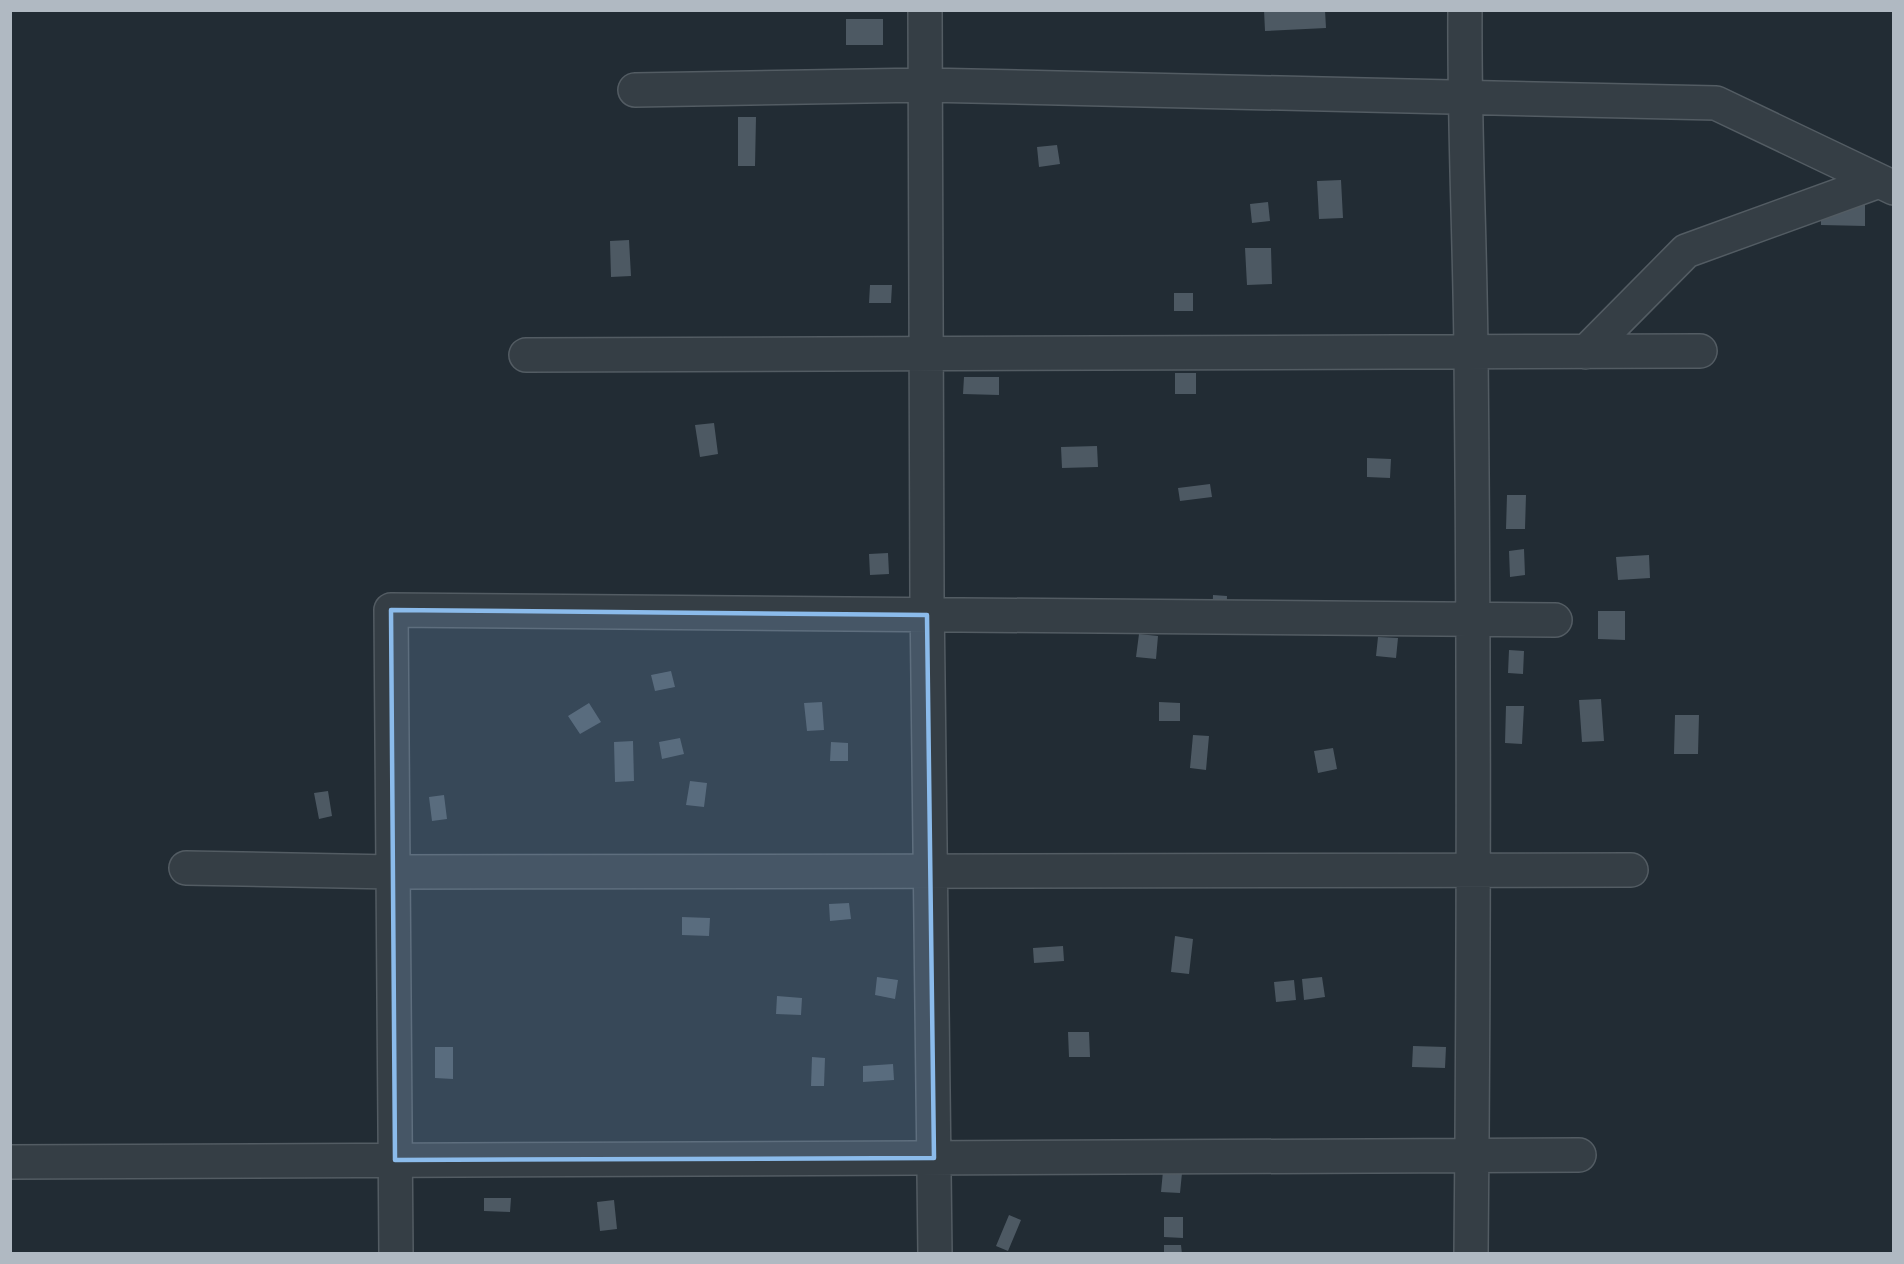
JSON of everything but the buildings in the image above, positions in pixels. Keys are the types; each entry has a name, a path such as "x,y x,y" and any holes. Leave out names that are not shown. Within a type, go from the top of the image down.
{"street":[{"path":"925,10 927,615 935,1254"},
{"path":"1465,10 1471,352 1475,870 1471,1254"},
{"path":"635,90 925,85 1716,103 1886,185"},
{"path":"1586,352 1686,251 1886,185"},
{"path":"526,355 1700,351"},
{"path":"396,1254 391,610 1555,620"},
{"path":"186,868 392,873 1631,870"},
{"path":"10,1162 1579,1155"}],"highlighted area":[{"path":"391,610 927,615 934,1158 395,1160"}]}
